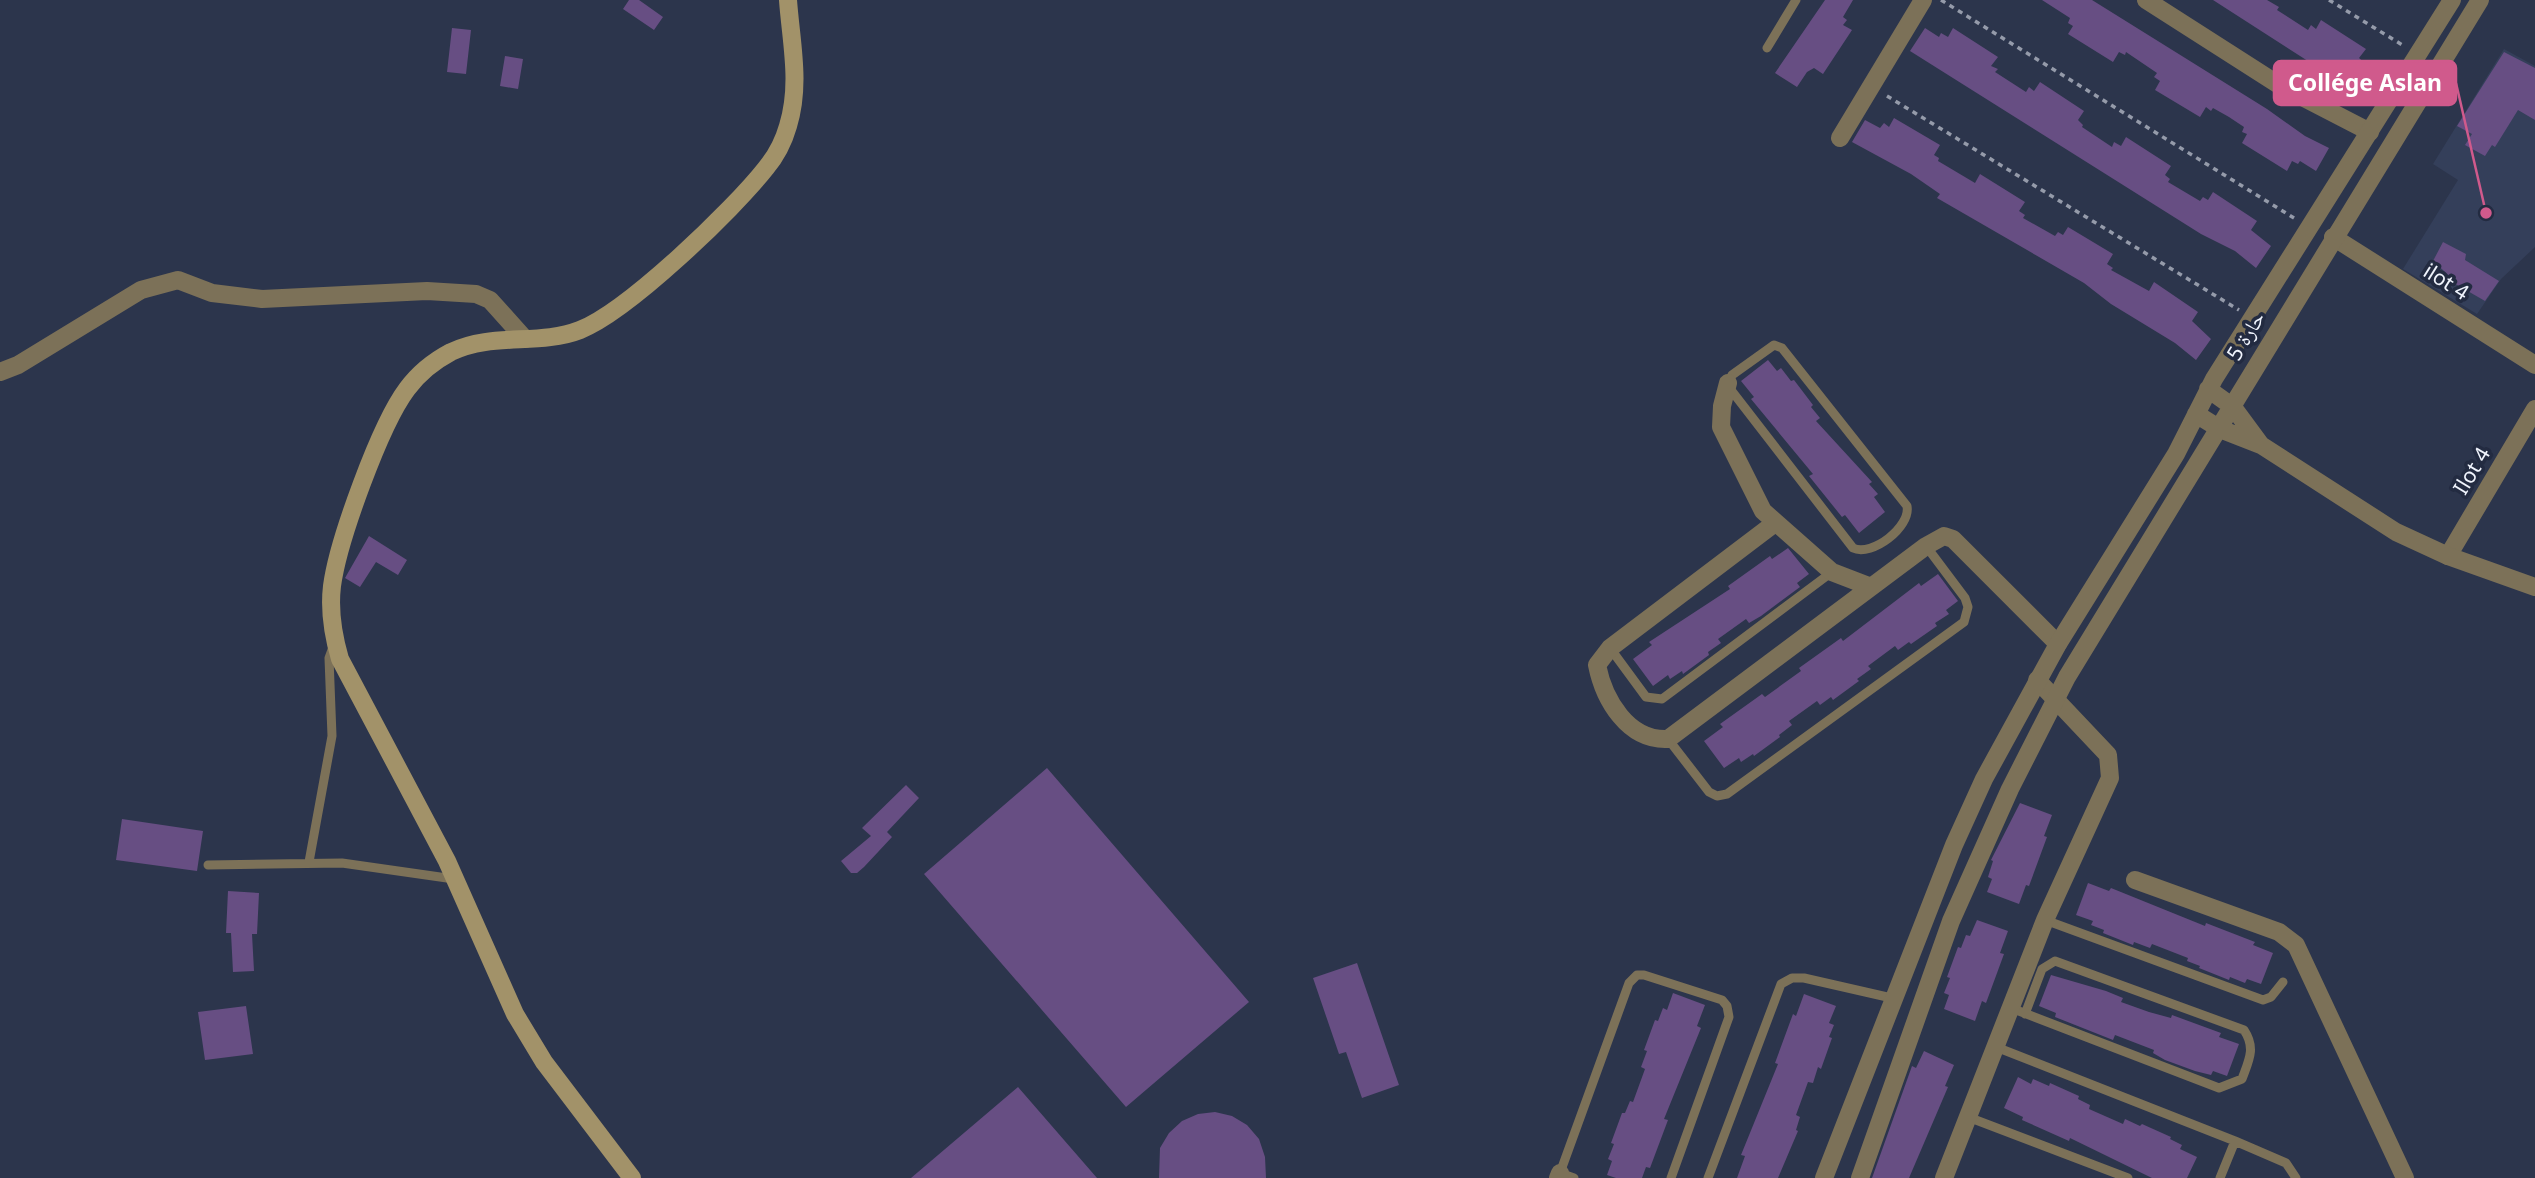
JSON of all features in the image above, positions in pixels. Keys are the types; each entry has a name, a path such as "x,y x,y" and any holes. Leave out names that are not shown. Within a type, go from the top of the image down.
{"main road":[{"path":"632,1178 544,1062 515,1014 454,879 340,659 331,604 336,567 359,492 401,398 419,375 451,352 488,341 578,331 611,313 696,240 768,166 779,148 793,108 795,76 788,0"}],"street":[{"path":"1840,138 1923,0"},
{"path":"2146,0 2279,86 2370,132"},
{"name":"حارة 5","path":"1824,1178 1954,845 1984,779 2057,644 2176,454 2208,389 2452,0"},
{"name":"حارة 5","path":"1860,1178 1951,921 1979,853 2056,698 2333,237 2480,0"},
{"name":"ilot 4","path":"2333,237 2535,365"},
{"path":"0,372 18,365 141,290 178,280 212,293 262,299 296,300 427,291 477,294 490,300 525,339"},
{"path":"1728,383 1722,406 1721,428 1754,497 1775,523 1832,572 1871,587"},
{"path":"2208,389 2233,407 2261,445"},
{"name":"Ilot 4","path":"2448,556 2535,409"},
{"path":"2196,414 2220,429 2261,445 2368,517 2448,556 2535,587"},
{"path":"1775,523 1610,648 1597,665 1601,686 1617,713 1638,733 1656,739 1668,739 1926,546 1944,536 1952,539 2057,644"},
{"path":"1944,1178 1996,1047 2018,1011 2045,920 2110,778 2112,768 2108,755 2037,680"},
{"path":"2136,880 2279,932 2296,945 2405,1178"}],"lane":[{"path":"1767,48 1796,0"},
{"path":"1774,345 1782,348 1907,506 1909,516 1905,524 1870,550 1853,548 1728,383 1732,375 1766,349 1774,345"},
{"path":"1668,739 1709,792 1717,796 1727,794 1964,622 1968,607 1965,598 1926,546"},
{"path":"1610,648 1646,697 1662,699 1832,572"},
{"path":"309,862 332,736 329,657 335,641"},
{"path":"208,864 342,863 454,879"},
{"path":"2045,920 2263,1000 2271,997 2283,982"},
{"path":"2055,961 2244,1030 2250,1040 2252,1052 2242,1079 2219,1088 2018,1011 2042,969 2055,961"},
{"path":"1564,1176 1629,983 1637,975 1644,975 1722,1000 1727,1006 1729,1017 1671,1178"},
{"path":"1709,1178 1780,984 1792,978 1804,978 1896,999"},
{"path":"1996,1047 2286,1163 2296,1178"},
{"path":"1968,1117 2128,1178"},
{"path":"2220,1178 2235,1141"}],"path":[{"path":"1941,0 2311,228"},
{"path":"2329,0 2418,55"},
{"path":"1870,85 2253,318"}],"shaded area":[{"path":"2504,49 2535,66 2535,247 2501,279 2477,314 2403,269 2458,180 2433,164"}],"building":[{"path":"629,0 639,0 663,17 654,30 623,9"},
{"path":"1825,0 1853,0 1843,17 1847,20 1843,25 1852,30 1823,74 1814,68 1807,72 1797,87 1775,73"},
{"path":"2042,0 2092,0 2267,109 2305,136 2329,148 2316,171 2300,161 2298,164 2292,161 2287,171 2242,143 2247,134 2242,132 2244,127 2229,117 2206,107 2200,117 2155,90 2160,81 2154,77 2157,73 2126,52 2125,55 2119,52 2113,62 2068,34 2073,26 2068,23 2070,18"},
{"path":"2213,0 2267,0 2279,7 2277,10 2308,30 2311,25 2316,29 2321,20 2366,49 2359,58 2379,75 2364,97"},
{"path":"452,28 471,30 466,74 447,72"},
{"path":"1925,28 1939,37 1941,33 1948,37 1953,28 1998,57 1991,66 1998,69 1995,72 2026,92 2029,87 2034,91 2040,82 2084,111 2078,120 2082,127 2112,147 2114,142 2121,146 2126,137 2171,166 2165,175 2170,179 2168,182 2200,201 2203,197 2208,200 2213,192 2257,221 2251,230 2271,246 2256,268 2235,251 2201,234 1910,51"},
{"path":"2504,52 2535,68 2535,120 2518,110 2495,147 2492,145 2485,156 2465,145 2472,134 2457,126"},
{"path":"505,56 523,59 518,89 500,86"},
{"path":"1894,118 1940,145 1934,155 1939,158 1938,161 1975,183 1980,174 2025,202 2019,211 2025,215 2023,218 2055,236 2058,232 2063,235 2068,227 2113,254 2107,264 2113,268 2111,270 2149,291 2154,282 2198,312 2192,321 2211,339 2196,360 2175,343 2111,304 2084,283 1937,198 1940,194 1911,174 1852,142 1865,120 1880,128 1884,123 1889,127"},
{"path":"2443,242 2466,254 2465,260 2499,281 2485,301 2452,282 2454,280 2433,261"},
{"path":"1768,360 1777,371 1781,368 1791,381 1794,380 1820,418 1816,421 1872,482 1869,484 1878,494 1874,497 1885,512 1859,533 1845,515 1842,517 1809,476 1813,474 1751,399 1754,397 1741,381"},
{"path":"369,536 407,560 398,575 376,562 360,587 345,578"},
{"path":"1788,548 1809,574 1797,583 1800,587 1761,616 1749,623 1746,619 1718,639 1721,643 1708,652 1709,655 1683,674 1682,671 1670,679 1668,675 1653,686 1633,659 1652,645 1649,642 1730,589 1728,586 1770,556 1772,559"},
{"path":"1938,574 1958,601 1946,610 1949,614 1935,623 1937,626 1911,644 1909,642 1898,650 1895,646 1868,666 1871,669 1857,679 1859,681 1833,700 1831,697 1820,705 1817,701 1789,721 1792,725 1779,735 1780,737 1754,756 1753,754 1741,762 1739,758 1724,768 1704,741 1723,727 1720,724 1762,694 1765,697 1801,671 1799,668 1841,638 1843,641 1919,583 1921,586"},
{"path":"1047,768 1249,1002 1126,1107 924,874"},
{"path":"906,785 919,798 887,832 892,837 864,867 857,873 851,873 841,861 871,836 862,828"},
{"path":"2020,803 2052,815 2029,886 2026,885 2019,904 1987,892 1992,879 1988,877 1993,861 1991,860"},
{"path":"122,819 203,831 197,871 116,860"},
{"path":"2088,883 2109,891 2111,888 2205,926 2206,923 2255,942 2253,945 2273,953 2261,984 2247,979 2245,983 2230,977 2229,980 2199,968 2200,966 2187,961 2188,958 2152,944 2150,948 2134,942 2133,945 2103,933 2104,930 2091,925 2093,921 2076,915"},
{"path":"228,891 259,893 257,934 252,934 254,971 233,972 231,933 226,933"},
{"path":"1977,920 2008,931 2000,953 2004,954 1986,1003 1982,1001 1975,1021 1944,1009 1949,995 1944,993 1958,947 1961,948 1966,935 1970,936"},
{"path":"1357,963 1399,1085 1362,1098 1346,1052 1339,1054 1313,978"},
{"path":"2051,975 2106,991 2123,998 2121,1002 2149,1012 2171,1018 2172,1015 2221,1033 2219,1037 2239,1044 2227,1076 2213,1071 2211,1075 2195,1071 2165,1060 2153,1053 2154,1050 2115,1035 2113,1040 2055,1017 2056,1013 2039,1006"},
{"path":"1673,993 1705,1005 1697,1026 1701,1028 1664,1119 1668,1120 1650,1168 1646,1167 1642,1178 1616,1178 1607,1175 1612,1161 1608,1159 1614,1144 1611,1143 1622,1113 1625,1113 1630,1101 1633,1102 1645,1069 1641,1067 1647,1051 1644,1050 1655,1020 1658,1021 1663,1008 1667,1010"},
{"path":"1804,994 1836,1006 1829,1023 1834,1025 1829,1037 1832,1038 1821,1069 1818,1067 1813,1083 1808,1082 1796,1115 1800,1117 1796,1130 1798,1131 1778,1178 1737,1178 1745,1156 1741,1155 1778,1064 1775,1063 1793,1014 1796,1016"},
{"path":"246,1006 253,1054 205,1060 198,1012"},
{"path":"1924,1051 1954,1065 1945,1086 1948,1087 1909,1178 1872,1178 1912,1066 1916,1068"},
{"path":"2018,1077 2031,1084 2033,1079 2049,1086 2050,1083 2079,1096 2078,1099 2090,1105 2089,1109 2123,1124 2125,1119 2171,1137 2170,1139 2182,1145 2180,1149 2197,1157 2187,1178 2152,1178 2070,1138 2069,1141 2022,1120 2023,1117 2004,1108"},
{"path":"1018,1087 1097,1178 911,1178"},
{"path":"1215,1112 1232,1116 1247,1125 1259,1139 1265,1157 1266,1178 1159,1178 1160,1148 1169,1133 1182,1121 1198,1114"}],"place":[{"name":"Collége Aslan","path":"2486,213"}]}
